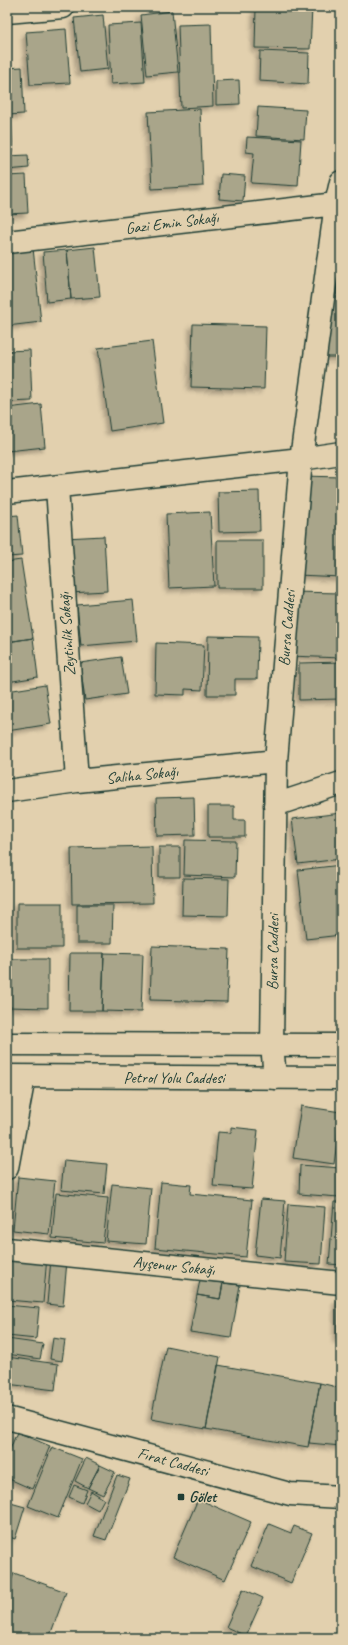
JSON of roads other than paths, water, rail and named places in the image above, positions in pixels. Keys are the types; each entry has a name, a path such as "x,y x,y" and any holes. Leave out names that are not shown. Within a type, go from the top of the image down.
{"street":[{"path":"7,12 63,7"},
{"name":"Bursa Caddesi","path":"275,1078 272,1044 276,761 301,459 336,204 341,182"},
{"name":"Gazi Emin Sokağı","path":"7,242 336,204"},
{"path":"7,492 301,459 341,453"},
{"name":"Zeytinlik Sokağı","path":"57,487 77,781"},
{"name":"Saliha Sokağı","path":"7,791 77,781 276,761"},
{"path":"275,805 341,783"},
{"path":"7,1044 341,1045"},
{"path":"7,1168 15,1077"},
{"name":"Petrol Yolu Caddesi","path":"15,1077 341,1078"},
{"name":"Ayşenur Sokağı","path":"7,1249 341,1283"},
{"name":"Fırat Caddesi","path":"7,1418 290,1494 341,1496"}],"place":[{"name":"Gölet","path":"181,1497"}]}
